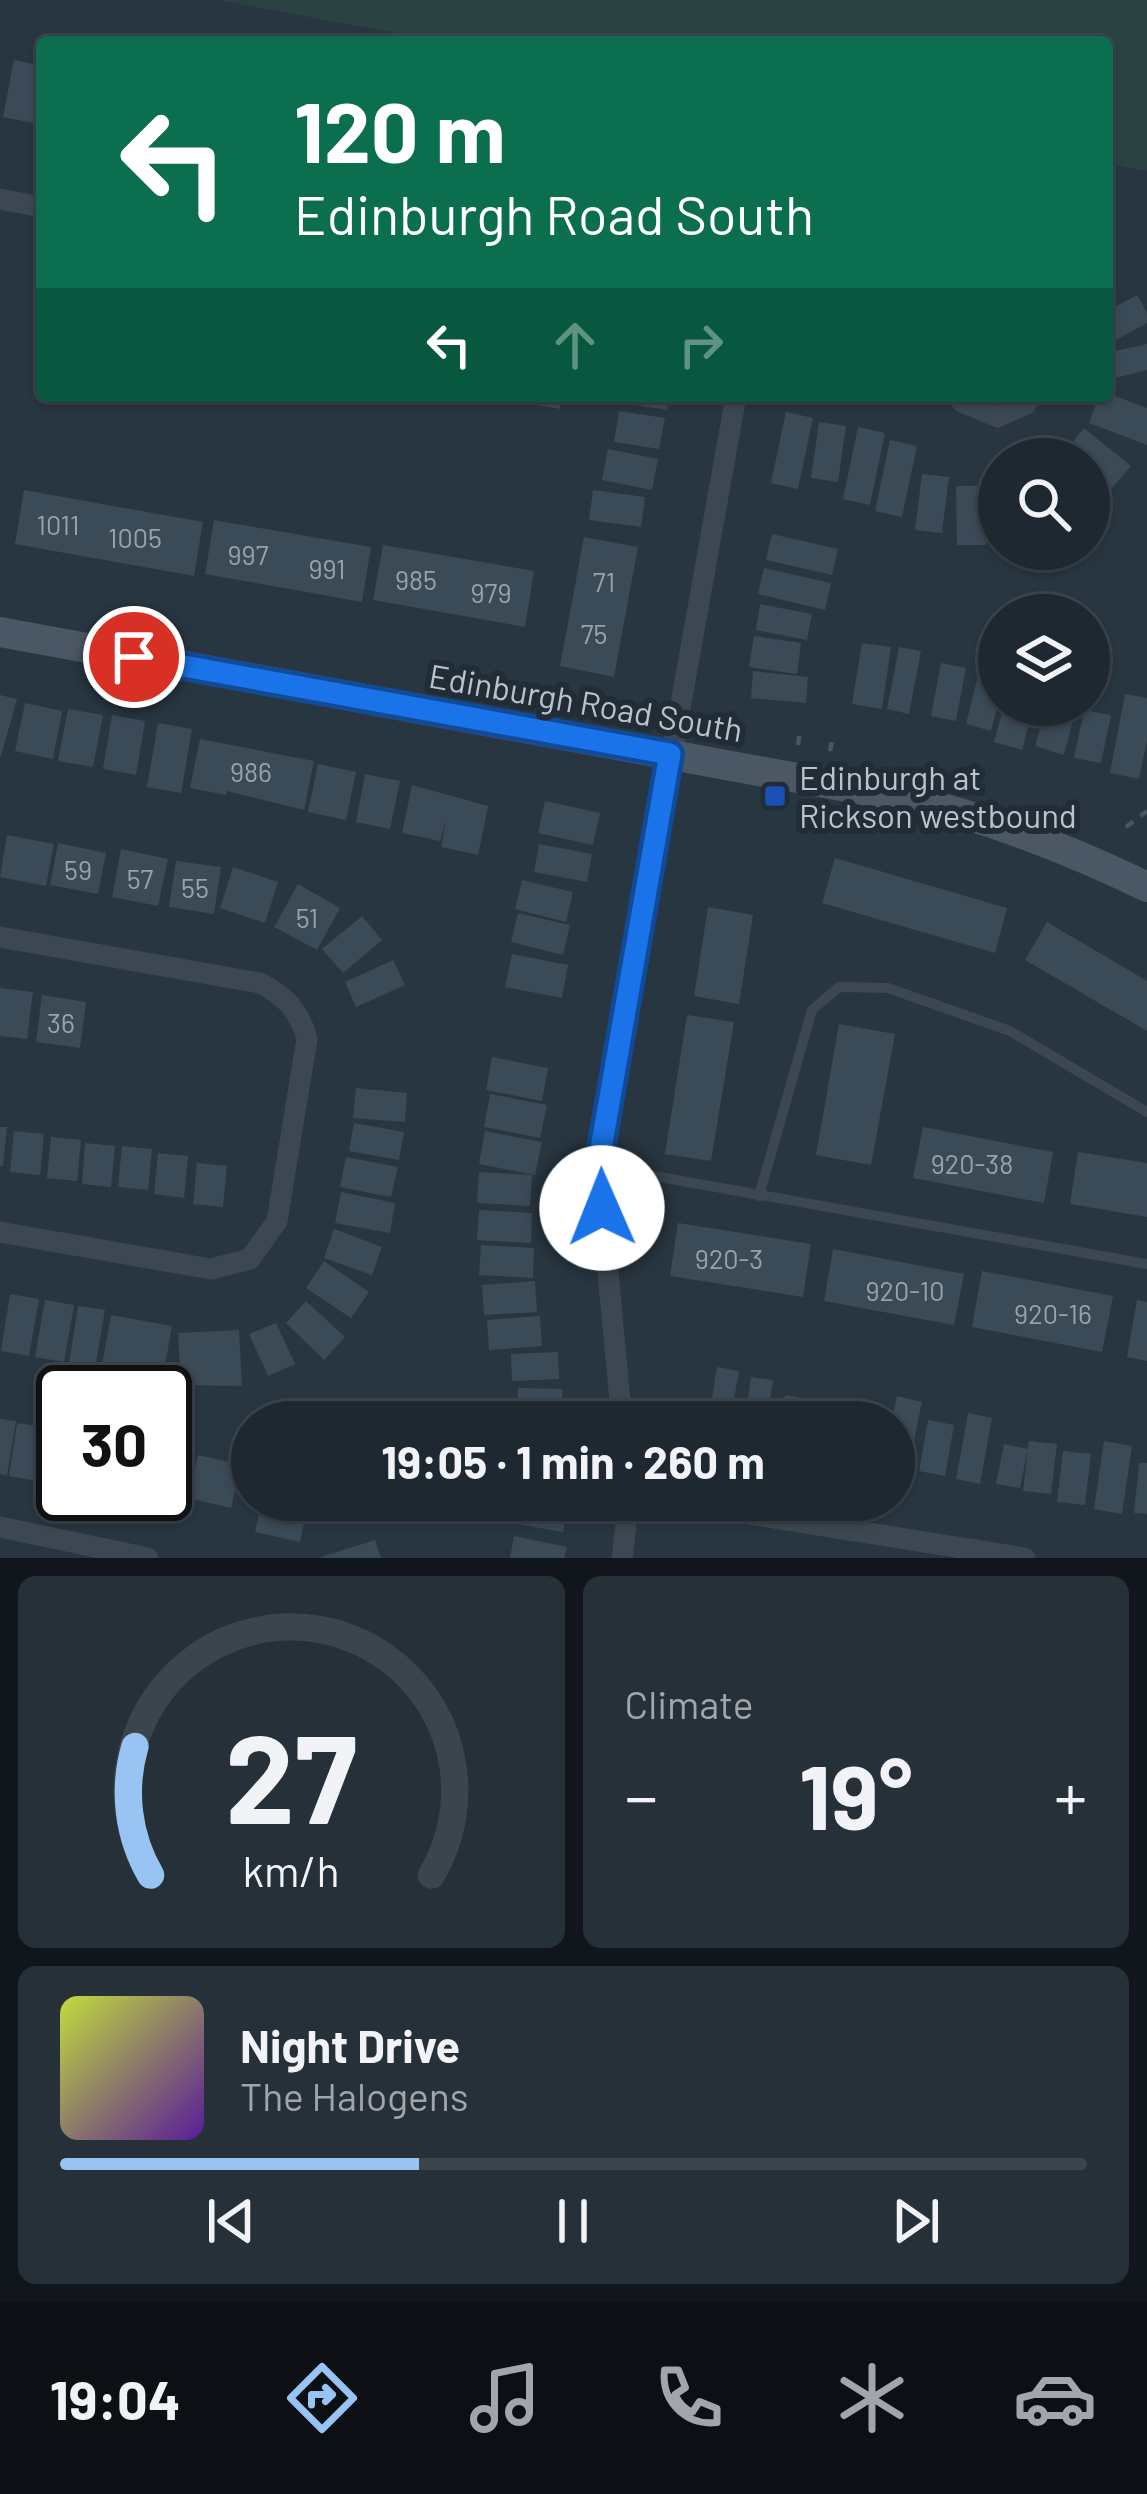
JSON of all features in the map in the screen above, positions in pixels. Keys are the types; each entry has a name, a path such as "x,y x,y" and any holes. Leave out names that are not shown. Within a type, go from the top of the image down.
{"main road":[{"name":"Edinburgh Road South","path":"0,632 901,797 976,815 1069,849 1147,887"}],"street":[{"path":"0,199 36,206"},
{"path":"620,1401 598,1166 735,402"},
{"path":"962,402 998,417 1028,402"},
{"path":"0,937 260,983 292,1005 307,1039 277,1221 250,1258 211,1269 0,1232"},
{"path":"622,1558 627,1521"},
{"path":"793,1521 1025,1558"},
{"path":"0,1527 148,1558"}],"lane":[{"path":"759,1196 812,1010 839,987 887,988 1010,1030 1147,1112"},
{"path":"598,1166 1147,1264"}],"path":[{"path":"798,745 800,730"},
{"path":"830,751 833,736"},
{"path":"1126,827 1147,811"}],"green space":[{"path":"218,0 1147,0 1147,171 1113,165 1113,36 413,36"}],"building":[{"path":"14,60 36,65 34,123 3,117"},
{"path":"1137,295 1147,323 1113,342 1113,308"},
{"path":"1147,344 1147,370 1113,378 1113,352"},
{"path":"1113,395 1147,408 1147,445 1089,423 1097,402 1113,402"},
{"path":"532,402 562,402 560,409"},
{"path":"614,402 668,402 667,410"},
{"path":"619,411 665,418 659,449 614,442"},
{"path":"786,412 813,418 798,489 771,483"},
{"path":"819,422 846,426 838,482 811,478"},
{"path":"858,427 885,433 870,505 843,499"},
{"path":"1084,428 1096,438 1076,438"},
{"path":"890,440 917,446 902,517 875,511"},
{"path":"608,449 658,459 652,490 602,480"},
{"path":"1110,449 1131,466 1110,488"},
{"path":"922,474 949,477 942,533 915,530"},
{"path":"956,486 978,486 978,545 957,545"},
{"path":"24,490 203,522 194,576 15,544"},
{"path":"593,490 645,497 641,527 589,520"},
{"path":"214,520 371,547 362,602 205,574"},
{"path":"772,534 838,549 832,575 766,560"},
{"path":"584,537 638,547 614,677 560,666"},
{"path":"383,545 534,571 525,627 373,600"},
{"path":"764,568 831,583 825,610 758,594"},
{"path":"760,604 812,614 807,640 756,630"},
{"path":"754,636 801,643 797,674 749,667"},
{"path":"862,643 891,647 882,709 852,704"},
{"path":"899,647 921,651 909,714 887,709"},
{"path":"941,663 966,668 956,721 931,716"},
{"path":"753,671 808,677 806,703 751,698"},
{"path":"978,676 978,726 992,726 991,731 966,724"},
{"path":"1125,694 1147,698 1147,741 1139,779 1110,773"},
{"path":"0,695 17,699 1,756 0,756"},
{"path":"25,703 62,711 53,759 15,751"},
{"path":"68,709 103,715 93,767 58,761"},
{"path":"112,715 145,721 136,775 103,769"},
{"path":"158,723 192,729 181,793 147,787"},
{"path":"998,726 1028,726 1022,750 994,742"},
{"path":"1041,726 1072,726 1064,755 1035,746"},
{"path":"1081,726 1109,726 1101,763 1074,758"},
{"path":"200,739 314,761 304,810 226,791 226,795 190,788"},
{"path":"318,764 356,772 346,820 308,812"},
{"path":"365,774 400,781 390,829 356,822"},
{"path":"412,785 488,806 478,855 441,847 446,820 440,841 402,833"},
{"path":"545,801 600,813 593,845 538,833"},
{"path":"7,835 54,844 46,886 0,877"},
{"path":"58,843 106,853 98,894 50,885"},
{"path":"539,844 592,854 587,882 534,872"},
{"path":"121,849 168,859 158,906 112,897"},
{"path":"835,858 1007,908 995,953 822,903"},
{"path":"176,861 221,867 214,914 169,907"},
{"path":"233,867 278,882 265,923 220,908"},
{"path":"522,880 573,892 566,922 515,909"},
{"path":"298,884 340,908 317,950 274,927"},
{"path":"708,907 753,915 739,1004 694,996"},
{"path":"518,913 570,925 563,955 511,942"},
{"path":"362,916 382,940 343,973 322,949"},
{"path":"1047,922 1147,981 1147,1031 1025,960"},
{"path":"512,954 568,965 562,998 505,987"},
{"path":"393,960 405,985 356,1007 345,982"},
{"path":"0,988 33,992 27,1039 0,1036"},
{"path":"42,995 86,1002 80,1048 36,1042"},
{"path":"687,1015 734,1022 711,1161 665,1154"},
{"path":"839,1024 895,1034 871,1165 816,1155"},
{"path":"492,1057 548,1068 542,1101 486,1090"},
{"path":"356,1088 407,1093 405,1122 353,1118"},
{"path":"490,1094 547,1105 540,1138 484,1127"},
{"path":"354,1123 404,1132 399,1160 349,1151"},
{"path":"0,1127 7,1127 3,1166 0,1166"},
{"path":"923,1127 1053,1152 1044,1203 913,1178"},
{"path":"14,1131 44,1134 40,1175 10,1172"},
{"path":"485,1131 542,1142 535,1175 479,1164"},
{"path":"51,1137 81,1140 77,1181 47,1178"},
{"path":"85,1143 115,1146 111,1187 82,1184"},
{"path":"122,1146 152,1149 148,1190 118,1187"},
{"path":"1078,1152 1147,1163 1147,1217 1070,1204"},
{"path":"158,1153 188,1156 184,1198 154,1194"},
{"path":"346,1157 398,1167 391,1197 340,1187"},
{"path":"197,1163 227,1166 223,1207 193,1204"},
{"path":"479,1172 532,1175 530,1206 477,1203"},
{"path":"341,1192 395,1203 390,1233 335,1223"},
{"path":"479,1210 532,1213 531,1243 477,1240"},
{"path":"678,1223 811,1244 803,1297 670,1276"},
{"path":"334,1229 382,1247 372,1275 324,1258"},
{"path":"481,1245 534,1248 533,1278 479,1275"},
{"path":"833,1249 964,1274 954,1325 824,1301"},
{"path":"324,1261 369,1292 351,1318 306,1288"},
{"path":"982,1271 1113,1296 1102,1352 972,1327"},
{"path":"535,1281 537,1312 484,1315 482,1285"},
{"path":"10,1294 39,1299 29,1356 1,1351"},
{"path":"45,1300 74,1305 64,1362 35,1357"},
{"path":"1137,1300 1147,1302 1147,1361 1127,1357"},
{"path":"306,1301 345,1337 324,1360 286,1323"},
{"path":"78,1306 105,1310 96,1365 69,1364"},
{"path":"111,1315 172,1326 165,1365 102,1365"},
{"path":"540,1316 542,1346 489,1350 487,1320"},
{"path":"276,1323 295,1364 268,1376 249,1334"},
{"path":"239,1330 242,1386 192,1385 192,1365 180,1365 178,1333"},
{"path":"558,1352 559,1379 512,1381 511,1354"},
{"path":"717,1367 739,1371 734,1401 711,1401"},
{"path":"751,1377 773,1380 770,1401 748,1401"},
{"path":"518,1388 562,1389 562,1401 518,1401"},
{"path":"785,1395 808,1399 808,1401 784,1401"},
{"path":"897,1396 922,1402 915,1436 915,1401 896,1401"},
{"path":"968,1413 992,1418 980,1484 956,1479"},
{"path":"0,1419 16,1421 7,1475 0,1474"},
{"path":"928,1420 954,1425 945,1476 919,1471"},
{"path":"17,1423 36,1426 36,1481 9,1476"},
{"path":"1029,1441 1057,1444 1051,1494 1023,1491"},
{"path":"1104,1441 1132,1446 1122,1514 1094,1509"},
{"path":"1004,1444 1028,1449 1020,1488 996,1484"},
{"path":"1063,1451 1091,1454 1085,1505 1057,1502"},
{"path":"198,1455 231,1463 231,1508 192,1499"},
{"path":"1139,1463 1147,1463 1147,1514 1134,1513"},
{"path":"257,1521 304,1521 300,1542 255,1532"},
{"path":"518,1521 565,1521 563,1532"},
{"path":"514,1536 567,1547 564,1558 510,1558"},
{"path":"375,1540 381,1558 321,1557"}],"place":[{"name":"Edinburgh at Rickson westbound","path":"775,796"}],"route":[{"path":"134,657 670,754 598,1166 602,1208"}]}
